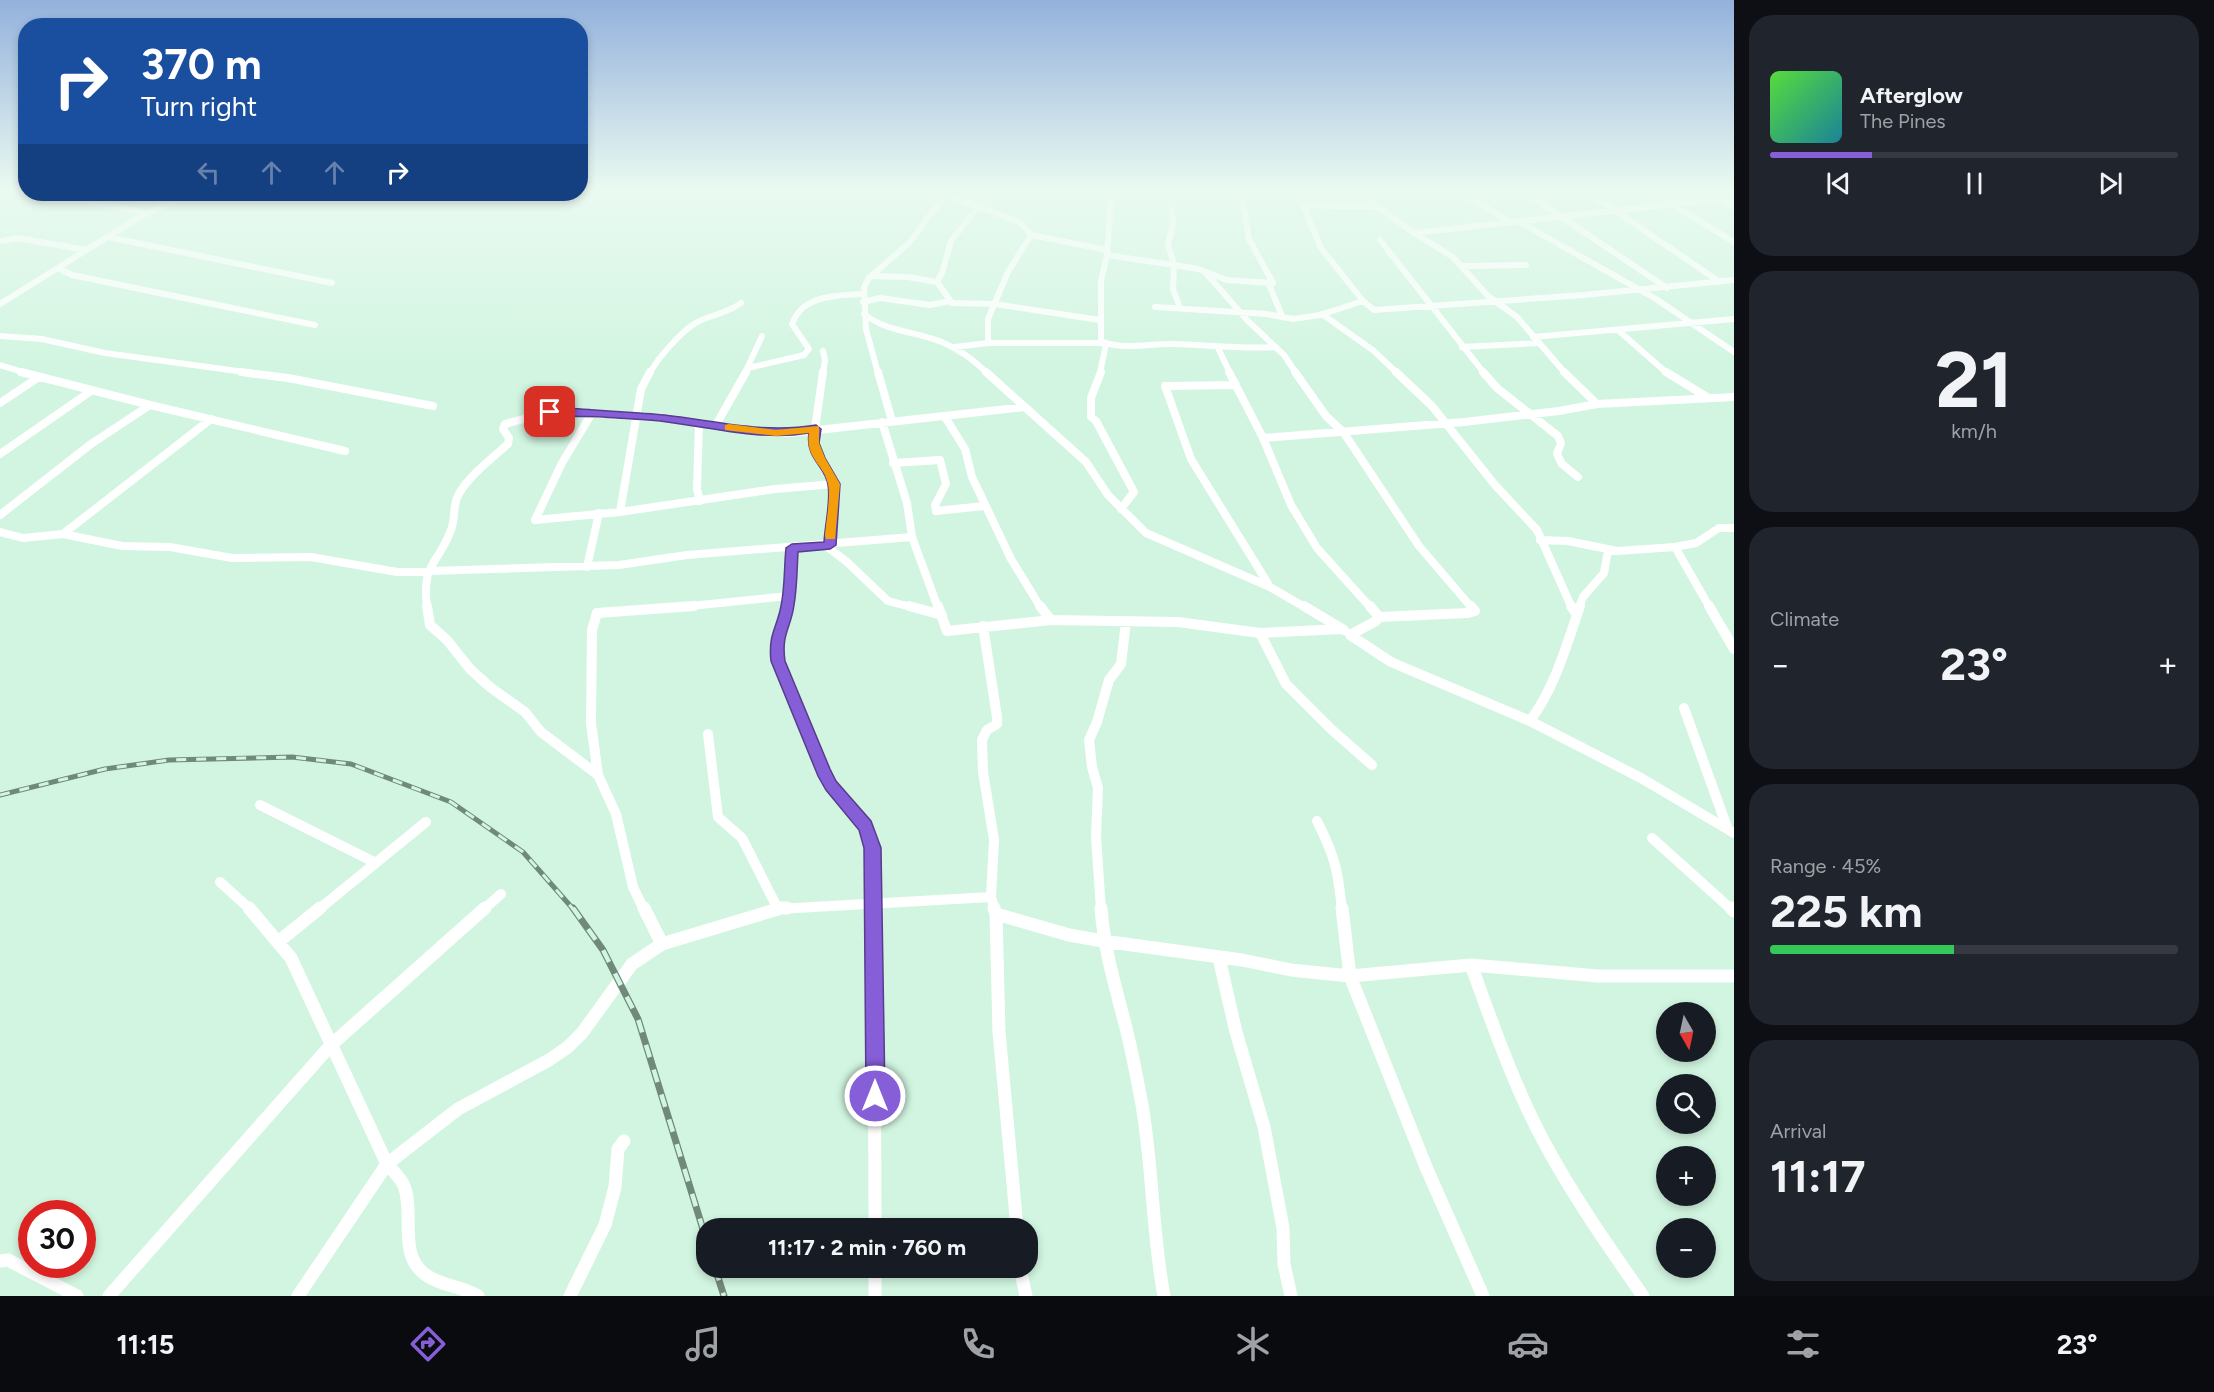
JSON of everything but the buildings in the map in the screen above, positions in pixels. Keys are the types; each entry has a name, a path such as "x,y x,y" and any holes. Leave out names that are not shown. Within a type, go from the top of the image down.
{"street":[{"path":"169,249 332,283"},
{"path":"892,421 870,344 863,294 864,286 871,276 901,249"},
{"path":"937,282 944,272 946,249"},
{"path":"988,343 988,319 1008,272 1021,249"},
{"path":"1096,249 1205,272 1227,280 1273,283 1255,249"},
{"path":"1169,249 1173,265 1173,289 1180,308"},
{"path":"1322,249 1363,301 1376,310 1431,304 1497,302 1667,288 1734,280"},
{"path":"1388,249 1462,347 1497,387 1558,436 1561,442 1557,454 1562,464 1578,477"},
{"path":"1443,249 1488,296 1517,317 1535,340 1597,404"},
{"path":"1568,249 1695,323 1734,352"},
{"path":"1610,249 1667,288"},
{"path":"1673,249 1720,282"},
{"path":"0,304 87,250"},
{"path":"1107,252 1101,281 1101,341 1104,343 1099,378 1091,391 1090,408 1091,417 1096,421 1134,492 1121,509"},
{"path":"1461,266 1526,265"},
{"path":"58,268 72,274 315,325"},
{"path":"882,422 907,504 912,537 947,631 1051,620 1207,624 1260,633 1346,632 1376,621 1379,617 1475,611 1419,546 1344,433 1326,416 1276,347 1254,328 1205,272"},
{"path":"871,276 908,277 937,282 945,290 946,296 952,303 995,304 1100,320"},
{"path":"1268,282 1282,316"},
{"path":"748,368 804,355 809,349 792,324 794,313 805,303 828,297 863,294"},
{"path":"863,302 880,298 930,305 950,301"},
{"path":"1155,307 1282,316 1292,319 1322,314 1363,301"},
{"path":"620,512 641,388 655,363 694,324 735,308 741,303"},
{"path":"864,314 874,322 894,330 954,347 974,360 1086,462 1108,495 1146,533 1270,586 1391,662 1530,721 1641,778 1730,830"},
{"path":"1322,314 1390,365 1432,406 1495,484 1537,530 1569,604 1577,615"},
{"path":"1462,347 1734,319"},
{"path":"1618,331 1672,377 1707,397"},
{"path":"0,336 42,339 105,353 129,354 288,378 433,406"},
{"path":"716,425 748,368 762,336"},
{"path":"954,347 988,343 1104,343 1175,344 1218,348 1276,347"},
{"path":"1218,348 1263,438 1292,505 1317,548 1379,617"},
{"path":"823,351 825,360 813,443 834,484 828,545"},
{"path":"0,365 92,391 345,451"},
{"path":"0,403 39,377"},
{"path":"1236,385 1165,386 1191,459 1202,480 1270,586"},
{"path":"0,454 92,391"},
{"path":"1263,438 1445,424 1532,415 1597,404 1734,397"},
{"path":"0,515 91,444 150,405"},
{"path":"598,775 541,732 525,712 490,687 470,669 447,640 430,625 425,586 428,569 452,530 453,510 457,497 481,466 508,444 509,438 503,429 505,424 550,412 592,413 776,433 1024,407"},
{"path":"592,413 562,463 535,520 620,512 775,489 834,484"},
{"path":"945,417 965,448 972,477 984,506 1022,579 1051,620"},
{"path":"63,534 211,419"},
{"path":"699,423 697,489 700,501"},
{"path":"893,463 940,460 946,484 935,505 936,511 984,506"},
{"path":"587,567 599,513"},
{"path":"1540,540 1580,542 1608,550 1626,552 1696,543 1719,528 1734,528"},
{"path":"0,532 23,538 63,534 122,546 170,547 232,558 311,556 397,572 428,569 619,565 687,555 912,537"},
{"path":"828,545 888,601 942,615"},
{"path":"1675,547 1734,648"},
{"path":"792,548 788,607 778,631 776,647 778,661 831,785 866,826 873,848 875,1218"},
{"path":"1530,721 1544,702 1555,679 1583,597 1604,573 1608,550"},
{"path":"662,944 633,887 616,814 598,775 591,723 592,630 597,613 701,606 788,596"},
{"path":"1126,622 1121,664 1109,680 1097,722 1089,740 1092,767 1098,788 1096,836 1103,941 1126,1027 1142,1106 1154,1198 1159,1269 1164,1296"},
{"path":"983,626 997,717 997,724 987,730 982,740 983,772 994,840 991,897 996,914 997,1018 1016,1218"},
{"path":"1260,633 1286,684 1331,729 1372,765"},
{"path":"1684,708 1730,830"},
{"path":"708,734 718,817 742,838 778,909"},
{"path":"260,805 376,863"},
{"path":"1317,821 1331,848 1337,866 1350,976 1426,1167 1483,1296"},
{"path":"278,942 426,822"},
{"path":"1652,838 1734,910"},
{"path":"220,882 257,915 291,958 330,1046 387,1164 405,1186 407,1232 413,1263 431,1281 467,1288 478,1296"},
{"path":"109,1296 330,1046 501,894"},
{"path":"298,1296 387,1164 458,1109 568,1047 582,1033 618,979 632,964 662,944 778,909 874,900 927,901 991,897"},
{"path":"996,914 1103,941 1291,970 1350,976 1471,965 1598,976 1734,976"},
{"path":"1219,958 1236,1032 1264,1127 1283,1228 1284,1264 1291,1296"},
{"path":"1471,965 1504,1055 1532,1119 1594,1226 1642,1296"},
{"path":"570,1296 612,1209 619,1171 618,1149 624,1141"},
{"path":"0,1261 8,1260 77,1296"},
{"path":"875,1278 875,1296"},
{"path":"1022,1278 1026,1296"}],"railway":[{"path":"0,795 105,769 169,760 292,757 351,764 451,802 523,852 574,910"},
{"path":"573,908 603,950 638,1019 700,1218"},
{"path":"718,1278 724,1296"}],"slow traffic":[{"path":"729,427 776,433 816,429 813,443 834,484 831,536"}],"route":[{"path":"550,412 569,411 666,418 759,432 791,433 816,429 813,443 834,484 830,545 792,548 788,607 778,631 776,647 778,661 824,771 831,785 866,826 873,848 875,1096"}]}
